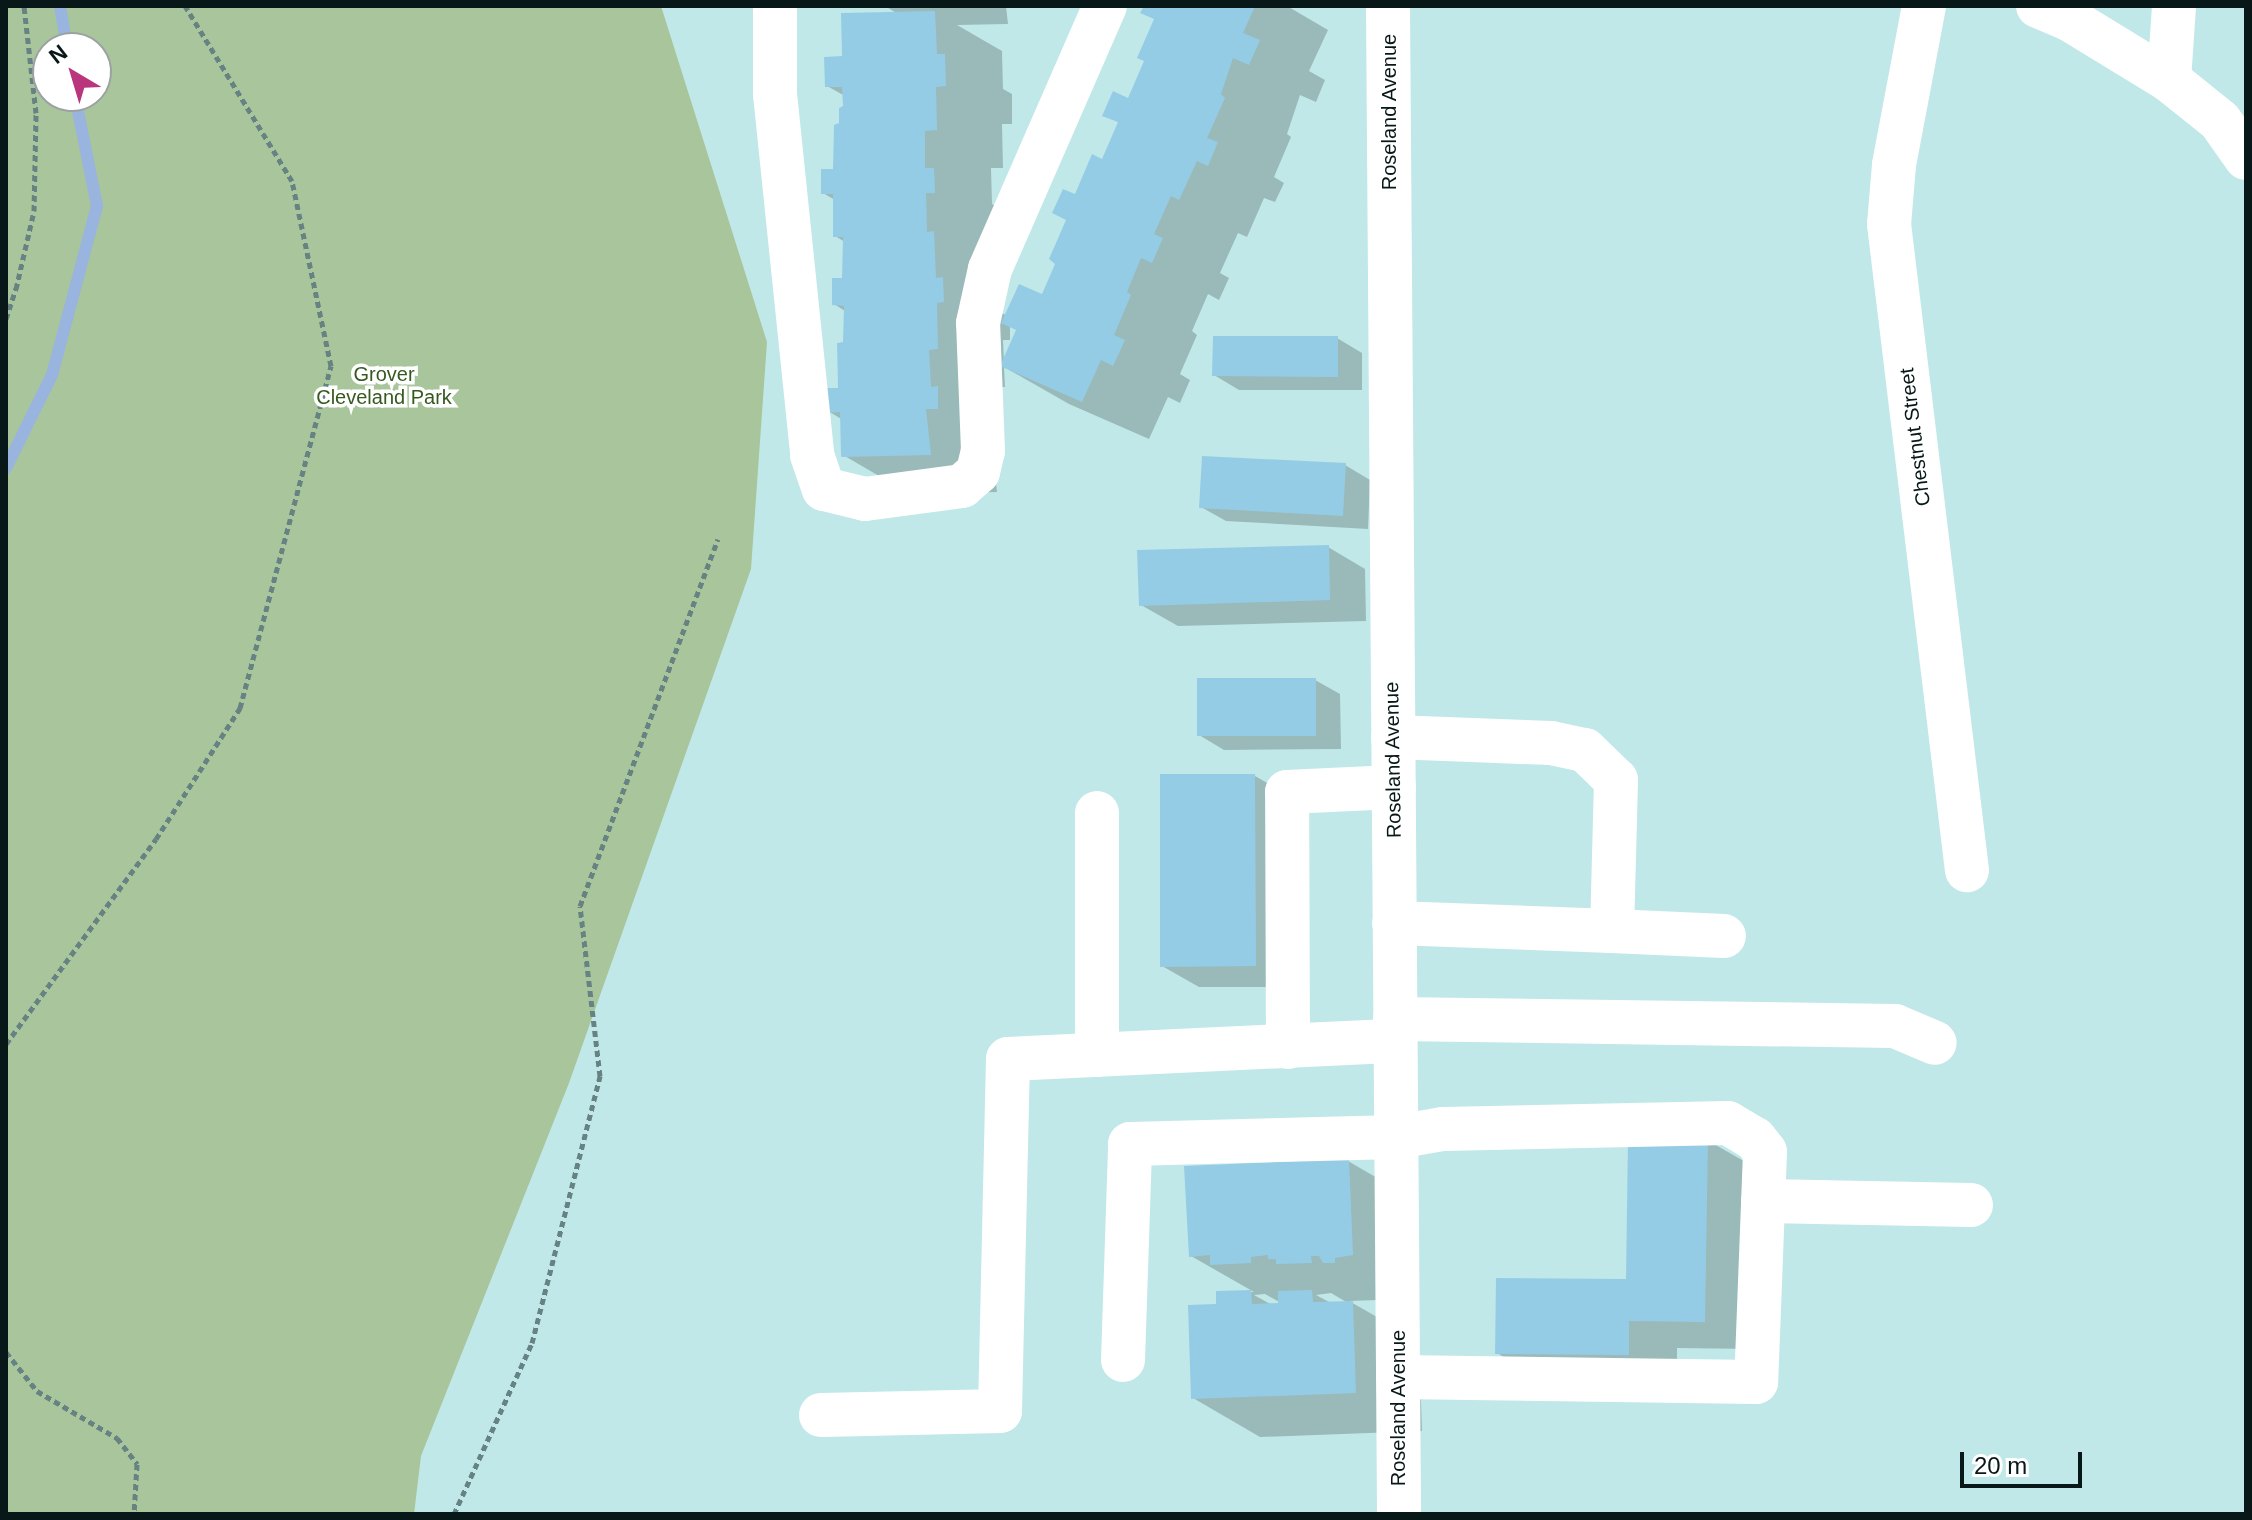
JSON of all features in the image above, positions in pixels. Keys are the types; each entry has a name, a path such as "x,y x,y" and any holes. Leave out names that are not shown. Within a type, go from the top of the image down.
{"main road":[{"path":"775,6 775,94 812,455 824,489 865,499 962,486 978,472 983,451 978,323 990,269 1105,6"},
{"name":"Roseland Avenue","path":"1388,6 1399,1514"},
{"name":"Chestnut Street","path":"1924,6 1894,165 1889,224 1967,870"},
{"path":"2038,6 2069,19 2169,80 2220,121 2246,158"},
{"path":"2169,80 2174,6"},
{"path":"1393,737 1551,743 1585,750 1616,780 1612,931"},
{"path":"1288,1047 1287,792 1394,787"},
{"path":"1097,813 1097,1055"},
{"path":"1394,923 1724,936"},
{"path":"821,1415 1000,1411 1008,1059 1288,1047 1395,1030 1895,1026 1935,1043"},
{"path":"1123,1360 1130,1144 1396,1137 1443,1129 1728,1123 1755,1139 1765,1152 1756,1382 1398,1377"},
{"path":"1763,1201 1971,1205"}],"path":[{"path":"6,319 34,211 36,113 24,6"},
{"path":"6,1044 156,839 240,708 331,366 292,181 185,6"},
{"path":"454,1514 532,1343 600,1076 580,906 718,539"},
{"path":"6,1352 37,1391 117,1438 137,1464 134,1514"}],"green space":[{"name":"Grover Cleveland Park","path":"6,6 661,6 767,342 751,569 569,1083 421,1456 414,1514 6,1514"}],"building":[{"path":"1144,6 1255,6 1243,33 1260,40 1249,65 1233,58 1221,94 1225,98 1207,138 1218,142 1208,166 1197,161 1179,200 1171,196 1154,234 1163,238 1152,263 1141,258 1127,292 1131,295 1114,335 1125,340 1113,366 1101,360 1082,402 1000,366 1016,330 1001,323 1019,284 1042,294 1055,264 1049,259 1066,220 1052,213 1063,189 1075,194 1092,154 1102,159 1118,122 1102,116 1113,91 1128,98 1144,61 1137,58 1154,19 1140,13"},
{"path":"935,11 937,54 945,54 946,86 936,87 937,130 925,131 925,168 934,168 935,193 926,193 927,232 934,231 936,278 943,277 944,302 937,303 938,349 929,350 931,387 938,386 938,409 926,409 931,455 841,457 840,412 826,413 826,388 838,388 837,343 843,342 844,306 832,305 832,278 842,278 843,237 833,237 833,194 821,194 821,169 833,169 834,125 839,123 839,108 843,106 842,87 825,87 824,57 842,56 841,13"},
{"path":"1213,336 1338,336 1338,377 1212,376"},
{"path":"1202,456 1346,463 1343,516 1199,508"},
{"path":"1329,545 1330,600 1139,606 1137,550"},
{"path":"1197,678 1316,678 1316,736 1197,736"},
{"path":"1160,774 1255,774 1256,966 1160,967"},
{"path":"1628,1138 1708,1138 1705,1322 1629,1321 1629,1355 1495,1354 1496,1278 1626,1279"},
{"path":"1349,1159 1353,1255 1335,1258 1335,1263 1323,1263 1319,1256 1311,1256 1312,1263 1276,1264 1276,1259 1268,1259 1268,1255 1251,1257 1251,1263 1210,1265 1210,1255 1189,1257 1184,1166"},
{"path":"1251,1290 1252,1304 1278,1303 1278,1291 1312,1290 1313,1302 1353,1301 1356,1393 1191,1399 1188,1305 1216,1304 1216,1291"}],"waterway":[{"path":"60,6 64,32"},
{"path":"6,468 52,375 97,206 78,112"}]}
